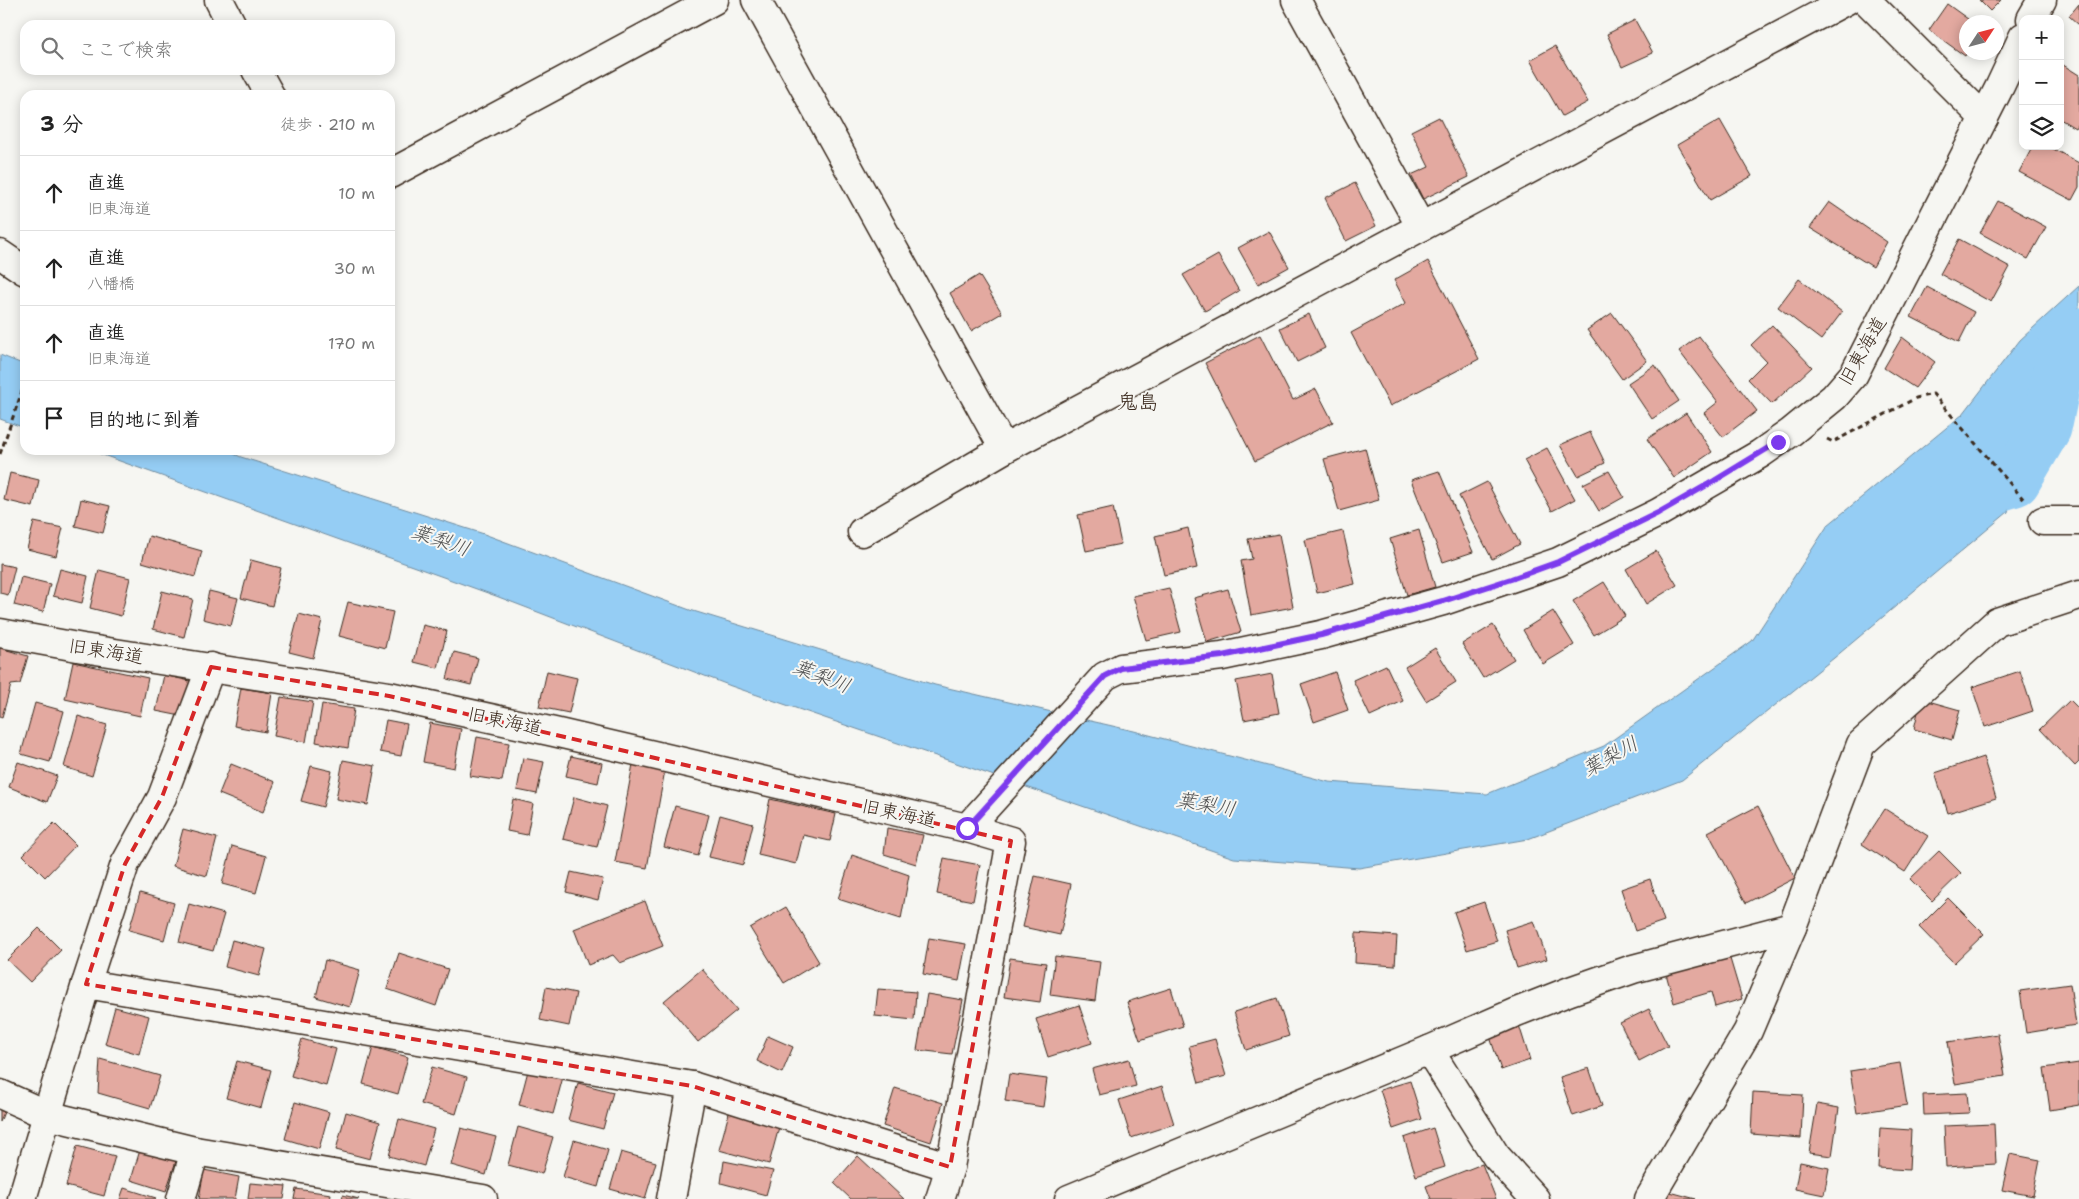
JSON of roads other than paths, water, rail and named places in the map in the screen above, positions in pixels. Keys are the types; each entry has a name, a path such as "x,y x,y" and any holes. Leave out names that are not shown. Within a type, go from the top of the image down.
{"street":[{"path":"219,0 229,20"},
{"path":"395,171 714,0"},
{"path":"756,0 1004,449"},
{"path":"1296,0 1421,227"},
{"path":"862,532 1004,449 1847,0"},
{"path":"1866,0 1984,118"},
{"path":"2033,15 2042,0"},
{"name":"旧東海道","path":"967,828 1105,676 1121,668 1222,656 1321,635 1443,601 1558,562 1641,522 1698,490 1760,454 1800,426 1834,397 1854,374 2019,45"},
{"path":"259,75 267,90"},
{"path":"0,254 20,268"},
{"path":"0,267 20,274"},
{"path":"2043,521 2079,521"},
{"path":"1649,1199 1748,1031 1792,927 1861,744 1997,622 2079,596"},
{"name":"旧東海道","path":"0,633 398,698 554,732 967,828 1010,841 950,1167"},
{"path":"22,1199 86,984 125,864 162,796 211,667"},
{"path":"1069,1199 1514,1013 1633,968 1792,927"},
{"path":"86,984 692,1086 950,1167 940,1199"},
{"path":"1429,1050 1496,1156 1534,1199"},
{"path":"671,1199 692,1086"},
{"path":"0,1094 47,1115 195,1151 483,1199"},
{"path":"181,1199 195,1151"}],"water":[{"path":"2079,286 2079,332 2063,347 2046,428 2015,480 2008,512 1834,658 1682,780 1528,839 1359,868 1234,858 731,686 496,596 103,455 236,455 484,534 690,610 935,685 1134,731 1329,782 1487,794 1604,746 1752,641 1828,525 1963,414 2020,340"},
{"path":"0,355 20,363 20,426 0,419"}],"waterway":[{"name":"葉梨川","path":"1949,502 2015,481 2046,428 2063,347 2079,333"}],"district":[{"name":"鬼島","path":"1138,402"}]}
